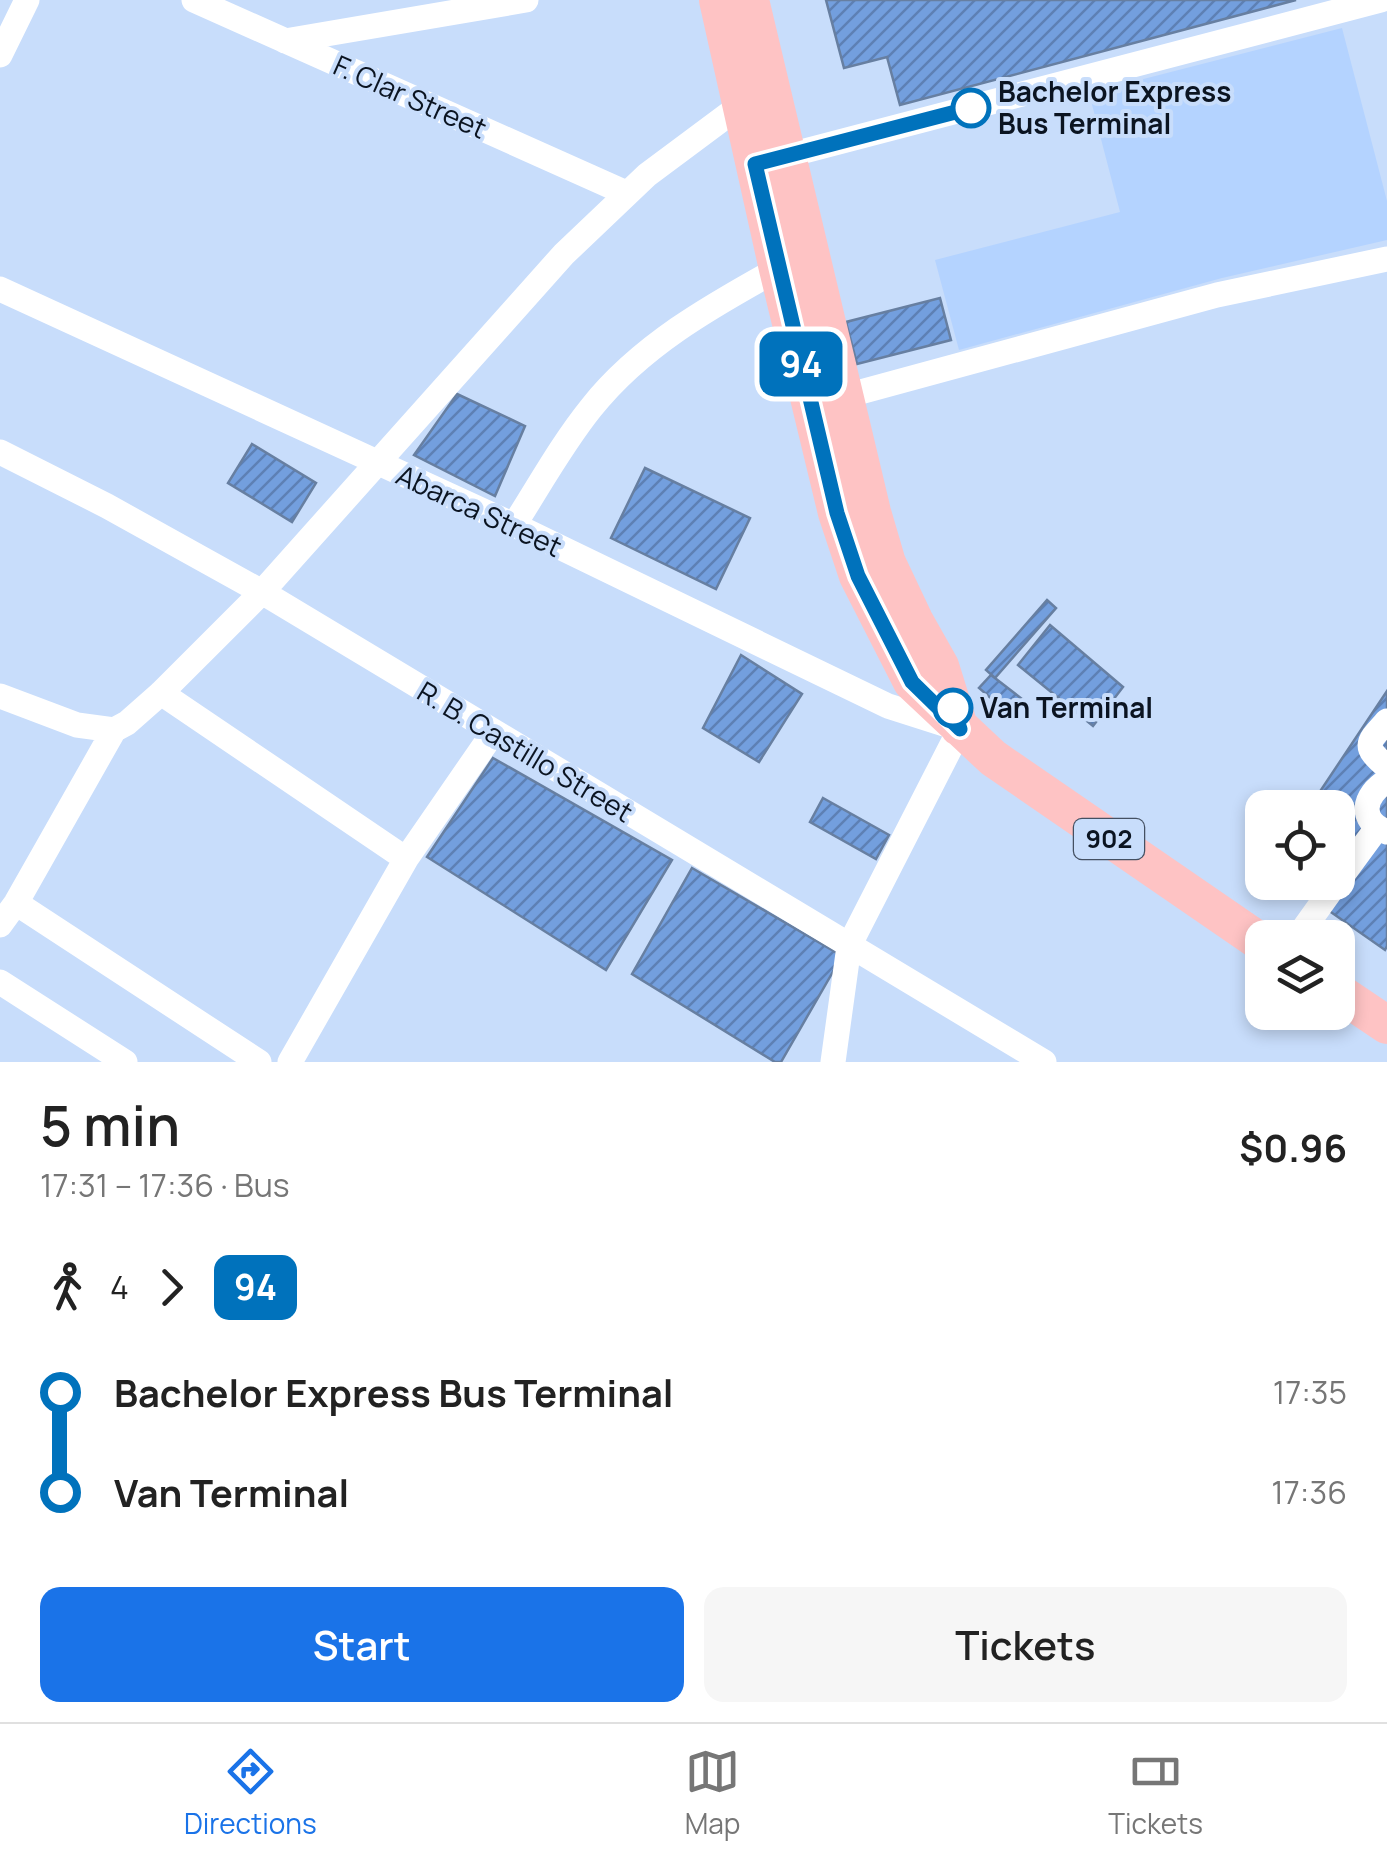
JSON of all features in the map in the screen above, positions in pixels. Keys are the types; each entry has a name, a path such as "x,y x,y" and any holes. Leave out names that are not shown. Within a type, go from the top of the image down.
{"highway":[{"name":"902","path":"718,0 741,105 771,160 827,401 837,513 858,576 912,682 993,758 1245,930"},
{"name":"902","path":"750,0 771,160 778,269 827,401"},
{"path":"1355,1003 1387,1025"}],"street":[{"path":"0,55 26,0"},
{"name":"F. Clar Street","path":"196,0 626,194"},
{"path":"284,41 526,0"},
{"path":"771,160 1381,0"},
{"path":"0,925 114,730 128,723 262,592 547,271 668,158 741,105"},
{"path":"827,401 1217,295 1387,259"},
{"path":"514,525 590,410 622,374 688,322 778,269"},
{"name":"Abarca Street","path":"0,289 514,525 888,706 960,729"},
{"name":"R. B. Castillo Street","path":"0,452 262,592 1044,1062"},
{"path":"160,693 406,859"},
{"path":"0,696 76,725 114,730"},
{"path":"1387,721 1368,747 1387,767"},
{"path":"833,1062 849,946 960,729"},
{"path":"290,1062 406,859 493,732"},
{"path":"1355,861 1382,830 1369,819 1367,809 1373,790 1387,781"},
{"path":"16,903 259,1062"},
{"path":"0,982 125,1062"}],"shaded area":[{"path":"1342,28 1387,201 1387,240 1222,278 959,350 935,260 1120,212 1089,93"}],"building":[{"path":"826,0 1296,0 900,105 887,57 844,68"},
{"path":"940,298 951,340 857,364 846,322"},
{"path":"457,394 525,426 495,496 414,455"},
{"path":"252,444 316,483 292,522 228,483"},
{"path":"645,468 750,518 716,589 611,538"},
{"path":"1047,600 1056,608 995,678 986,670"},
{"path":"1050,625 1123,687 1093,726 1018,665"},
{"path":"741,655 802,694 759,762 703,728"},
{"name":"Van Terminal","path":"991,675 1022,699 1007,712 979,688"},
{"path":"1387,691 1385,950 1355,929 1355,920 1342,920 1314,900 1355,900 1355,790 1321,790"},
{"path":"493,758 672,860 606,970 427,857"},
{"path":"823,798 889,835 876,859 810,822"},
{"path":"692,868 842,956 781,1062 775,1062 632,974"}],"bus line":[{"name":"94","path":"953,708 960,729 912,682 858,576 837,513 755,164 971,108"}],"place":[{"name":"Bachelor Express Bus Terminal","path":"971,108"},
{"name":"Van Terminal","path":"953,708"}]}
